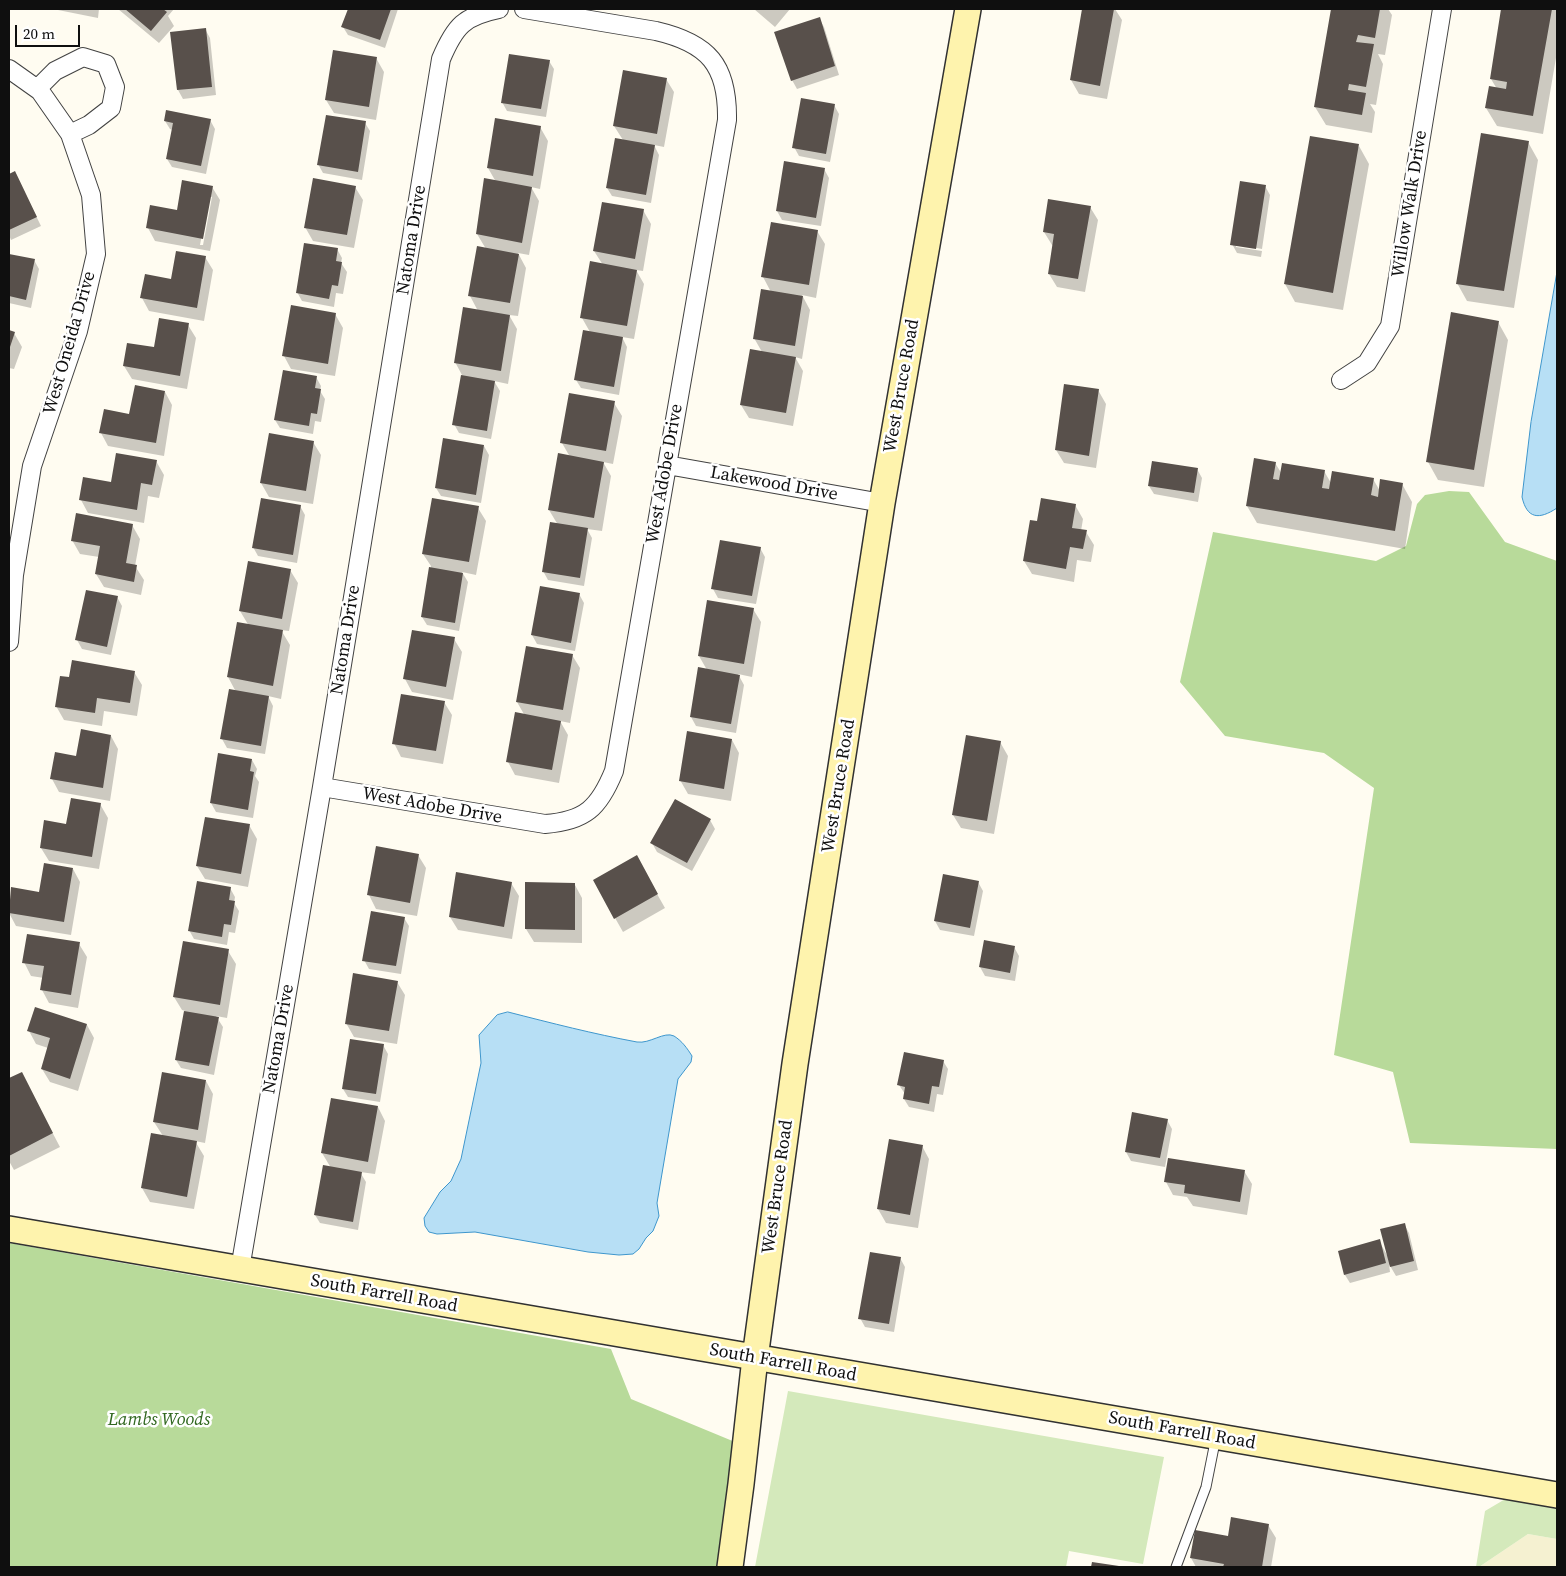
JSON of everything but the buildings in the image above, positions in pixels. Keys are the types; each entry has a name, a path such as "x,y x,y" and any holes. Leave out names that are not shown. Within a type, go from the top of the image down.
{"street":[{"name":"Natoma Drive","path":"240,1269 322,787 442,59 448,43 468,18 482,12 499,9"},
{"name":"West Adobe Drive","path":"322,787 545,824 566,822 581,816 597,804 607,789 614,771 727,120 727,103 716,65 704,50 691,42 675,35 524,9"},
{"name":"West Bruce Road","path":"730,1567 755,1358 795,1064 882,503 968,9"},
{"name":"Willow Walk Drive","path":"1341,380 1368,363 1390,326 1442,9"},
{"path":"36,88 55,71 83,57 106,64 115,87 111,108 89,125 70,134"},
{"name":"West Oneida Drive","path":"9,69 40,91 70,134 91,195 96,254 78,331 32,466 14,574 9,642"},
{"name":"Lakewood Drive","path":"667,465 882,503"},
{"name":"South Farrell Road","path":"9,1229 1557,1495"}],"lane":[{"path":"1176,1567 1206,1487 1216,1437"}],"shaded area":[{"path":"1528,1534 1557,1539 1557,1567 1479,1567"}],"green space":[{"path":"1449,491 1469,492 1505,542 1557,561 1557,1149 1410,1143 1393,1072 1334,1055 1374,788 1324,753 1225,736 1180,682 1213,532 1376,561 1406,546 1417,504 1425,495"},
{"name":"Lambs Woods","path":"9,1243 611,1349 631,1399 735,1442 718,1567 9,1567"},
{"path":"788,1391 1164,1457 1143,1564 1069,1551 1066,1567 755,1567"},
{"path":"1507,1498 1557,1507 1557,1539 1528,1534 1479,1567 1476,1567 1485,1511"}],"water":[{"path":"1557,272 1557,508 1539,516 1527,510 1522,497 1531,422"},
{"path":"508,1012 637,1042 670,1035 682,1042 692,1056 691,1062 678,1079 657,1203 659,1216 653,1231 633,1254 619,1255 588,1252 475,1232 437,1234 429,1232 425,1226 424,1218 440,1192 451,1181 461,1159 481,1063 479,1035 497,1015"}]}
